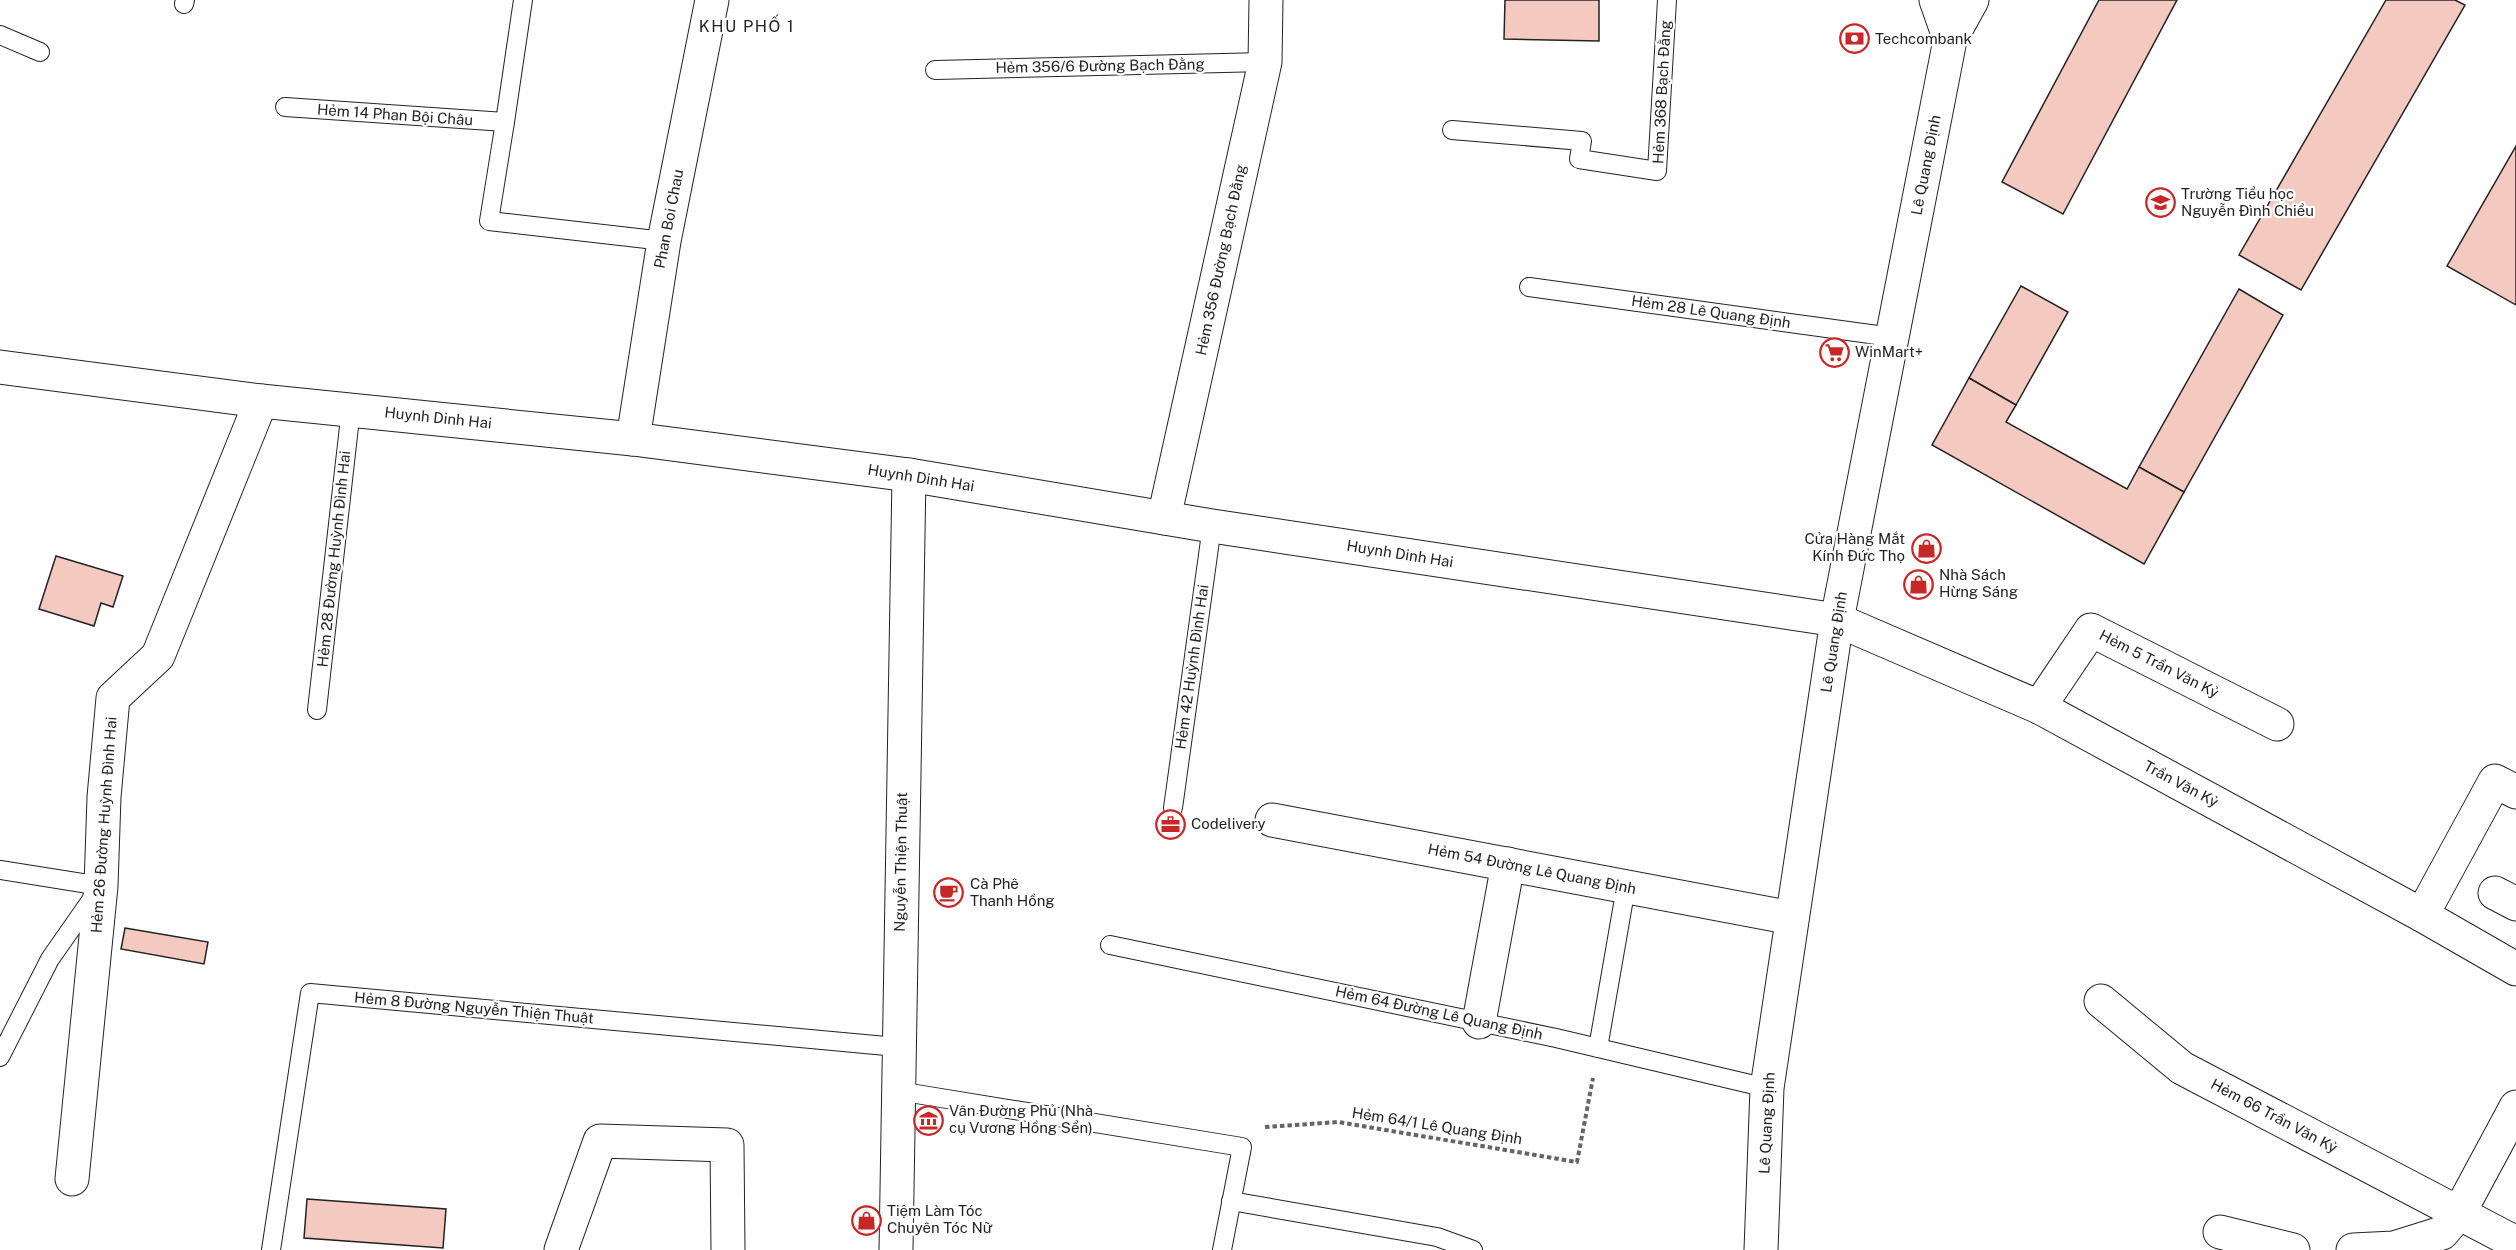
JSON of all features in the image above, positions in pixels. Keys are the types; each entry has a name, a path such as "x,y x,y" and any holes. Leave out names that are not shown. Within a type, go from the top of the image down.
{"street":[{"name":"Phan Boi Chau","path":"633,438 664,241 712,0"},
{"name":"Hẻm 356 Đường Bạch Đằng","path":"1164,518 1265,62 1266,0"},
{"path":"1936,0 1950,40"},
{"name":"Lê Quang Định","path":"1761,1250 1767,1088 1837,620 1950,40 1972,0"},
{"name":"Huynh Dinh Hai","path":"0,367 261,401 633,438 909,475 1212,526 1837,620"},
{"name":"Hẻm 26 Đường Huỳnh Đình Hai","path":"72,1179 101,886 104,797 114,698 158,656 261,401"},
{"name":"Nguyễn Thiện Thuật","path":"896,1250 897,1047 909,475"},
{"name":"Trần Văn Kỷ","path":"1837,620 2039,707 2422,915 2516,969"},
{"name":"Hẻm 5 Trần Văn Kỷ","path":"2039,707 2091,630 2277,724"},
{"path":"2422,915 2495,781 2516,792"},
{"name":"Hẻm 54 Đường Lê Quang Định","path":"1272,820 1792,918"},
{"path":"1479,1022 1508,864"},
{"name":"Hẻm 66 Trần Văn Kỷ","path":"2101,1001 2182,1068 2516,1243"},
{"path":"2353,1250 2394,1248 2442,1233 2459,1213 2516,1107"},
{"path":"561,1250 600,1141 727,1145 728,1250"},
{"path":"2220,1232 2293,1250"}],"lane":[{"path":"523,0 489,221 664,241"},
{"name":"Hẻm 368 Bạch Đằng","path":"1452,130 1582,141 1578,159 1657,171 1667,0"},
{"path":"0,35 40,52"},
{"name":"Hẻm 356/6 Đường Bạch Đằng","path":"935,70 1265,62"},
{"name":"Hẻm 14 Phan Bội Châu","path":"285,107 505,123"},
{"name":"Hẻm 28 Lê Quang Định","path":"1529,287 1892,337"},
{"name":"Hẻm 28 Đường Huỳnh Đình Hai","path":"317,710 351,409"},
{"name":"Hẻm 42 Huỳnh Đình Hai","path":"1173,808 1212,526"},
{"path":"0,870 101,886 50,959 0,1057"},
{"path":"1599,1048 1626,887"},
{"name":"Hẻm 64 Đường Lê Quang Định","path":"1110,945 1599,1048 1767,1088"},
{"name":"Hẻm 8 Đường Nguyễn Thiện Thuật","path":"271,1250 310,993 897,1047"},
{"path":"898,1091 1242,1147 1222,1250"},
{"path":"1231,1201 1437,1237 1473,1250"}],"path":[{"name":"Hẻm 64/1 Lê Quang Định","path":"1261,1127 1338,1122 1577,1162 1599,1048"}],"building":[{"path":"1505,0 1599,0 1599,41 1504,39"},
{"path":"2099,0 2177,0 2063,214 2002,182"},
{"path":"2386,0 2455,0 2465,5 2301,290 2239,255"},
{"path":"2516,146 2516,305 2447,266"},
{"path":"2021,286 2068,312 2016,405 1969,378"},
{"path":"2239,289 2283,315 2184,492 2139,467"},
{"path":"1969,378 2016,405 2006,422 2127,489 2139,467 2184,492 2144,564 1932,445"},
{"path":"56,556 123,576 113,607 101,603 94,626 39,609"},
{"path":"125,928 208,942 204,964 121,949"},
{"path":"307,1199 446,1209 443,1248 304,1238"}],"place":[{"name":"Techcombank","path":"1854,39"},
{"name":"Trường Tiểu học Nguyễn Đình Chiểu","path":"2160,203"},
{"name":"WinMart+","path":"1834,352"},
{"name":"Cửa Hàng Mắt Kính Đức Thọ","path":"1926,548"},
{"name":"Nhà Sách Hừng Sáng","path":"1918,584"},
{"name":"Codelivery","path":"1170,824"},
{"name":"Cà Phê Thanh Hồng","path":"949,893"},
{"name":"Vân Đường Phủ (Nhà cụ Vương Hồng Sển)","path":"928,1120"},
{"name":"Tiệm Làm Tóc Chuyên Tóc Nữ","path":"866,1220"}],"district":[{"name":"KHU PHỐ 1","path":"747,26"}]}
